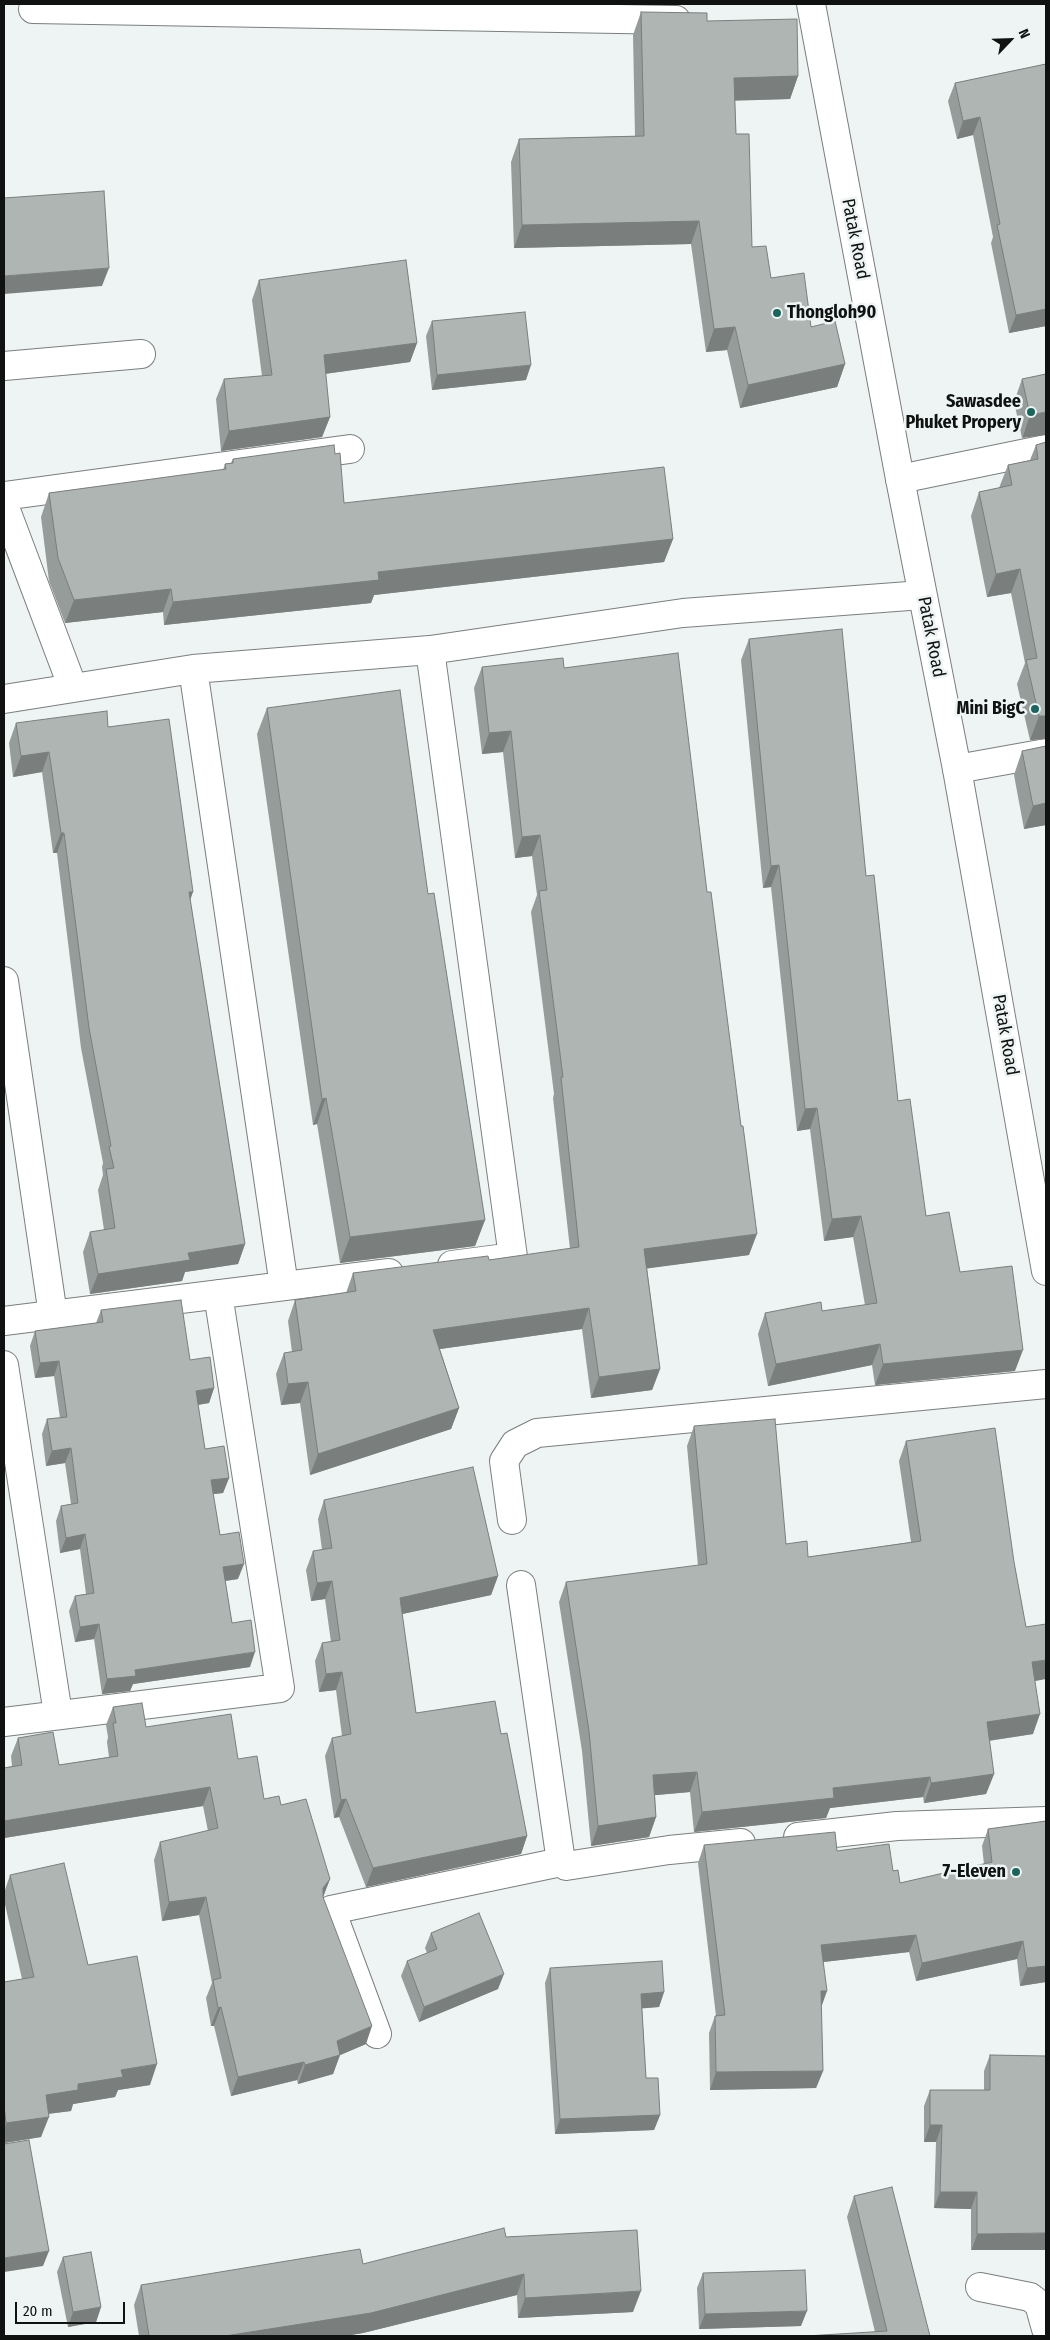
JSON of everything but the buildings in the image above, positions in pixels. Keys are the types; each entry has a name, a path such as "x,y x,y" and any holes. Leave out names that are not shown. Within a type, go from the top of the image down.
{"street":[{"path":"33,9 698,21"},
{"path":"788,22 813,13"},
{"name":"Patak Road","path":"813,13 922,595 957,769 1045,1258"},
{"path":"4,366 141,354"},
{"path":"4,496 350,449"},
{"path":"900,479 1046,450"},
{"path":"4,505 73,688"},
{"path":"4,699 193,669 430,650 683,613 922,595"},
{"path":"4,1321 513,1257 430,650"},
{"path":"193,669 284,1286"},
{"path":"957,769 1046,753"},
{"path":"4,981 53,1315"},
{"path":"4,1722 280,1688 218,1294"},
{"path":"4,1365 58,1714"},
{"path":"512,1520 504,1461 515,1444 537,1433 1046,1384"},
{"path":"522,1585 561,1862 566,1866 670,1850 896,1826 1046,1821"},
{"path":"377,2034 331,1910 561,1862"},
{"path":"980,2287 1030,2297 1039,2304 1046,2329"}],"place":[{"name":"Thongloh90","path":"777,313"},
{"name":"Sawasdee Phuket Propery","path":"1031,412"},
{"name":"Mini BigC","path":"1035,709"},
{"name":"7-Eleven","path":"1016,1872"}]}
